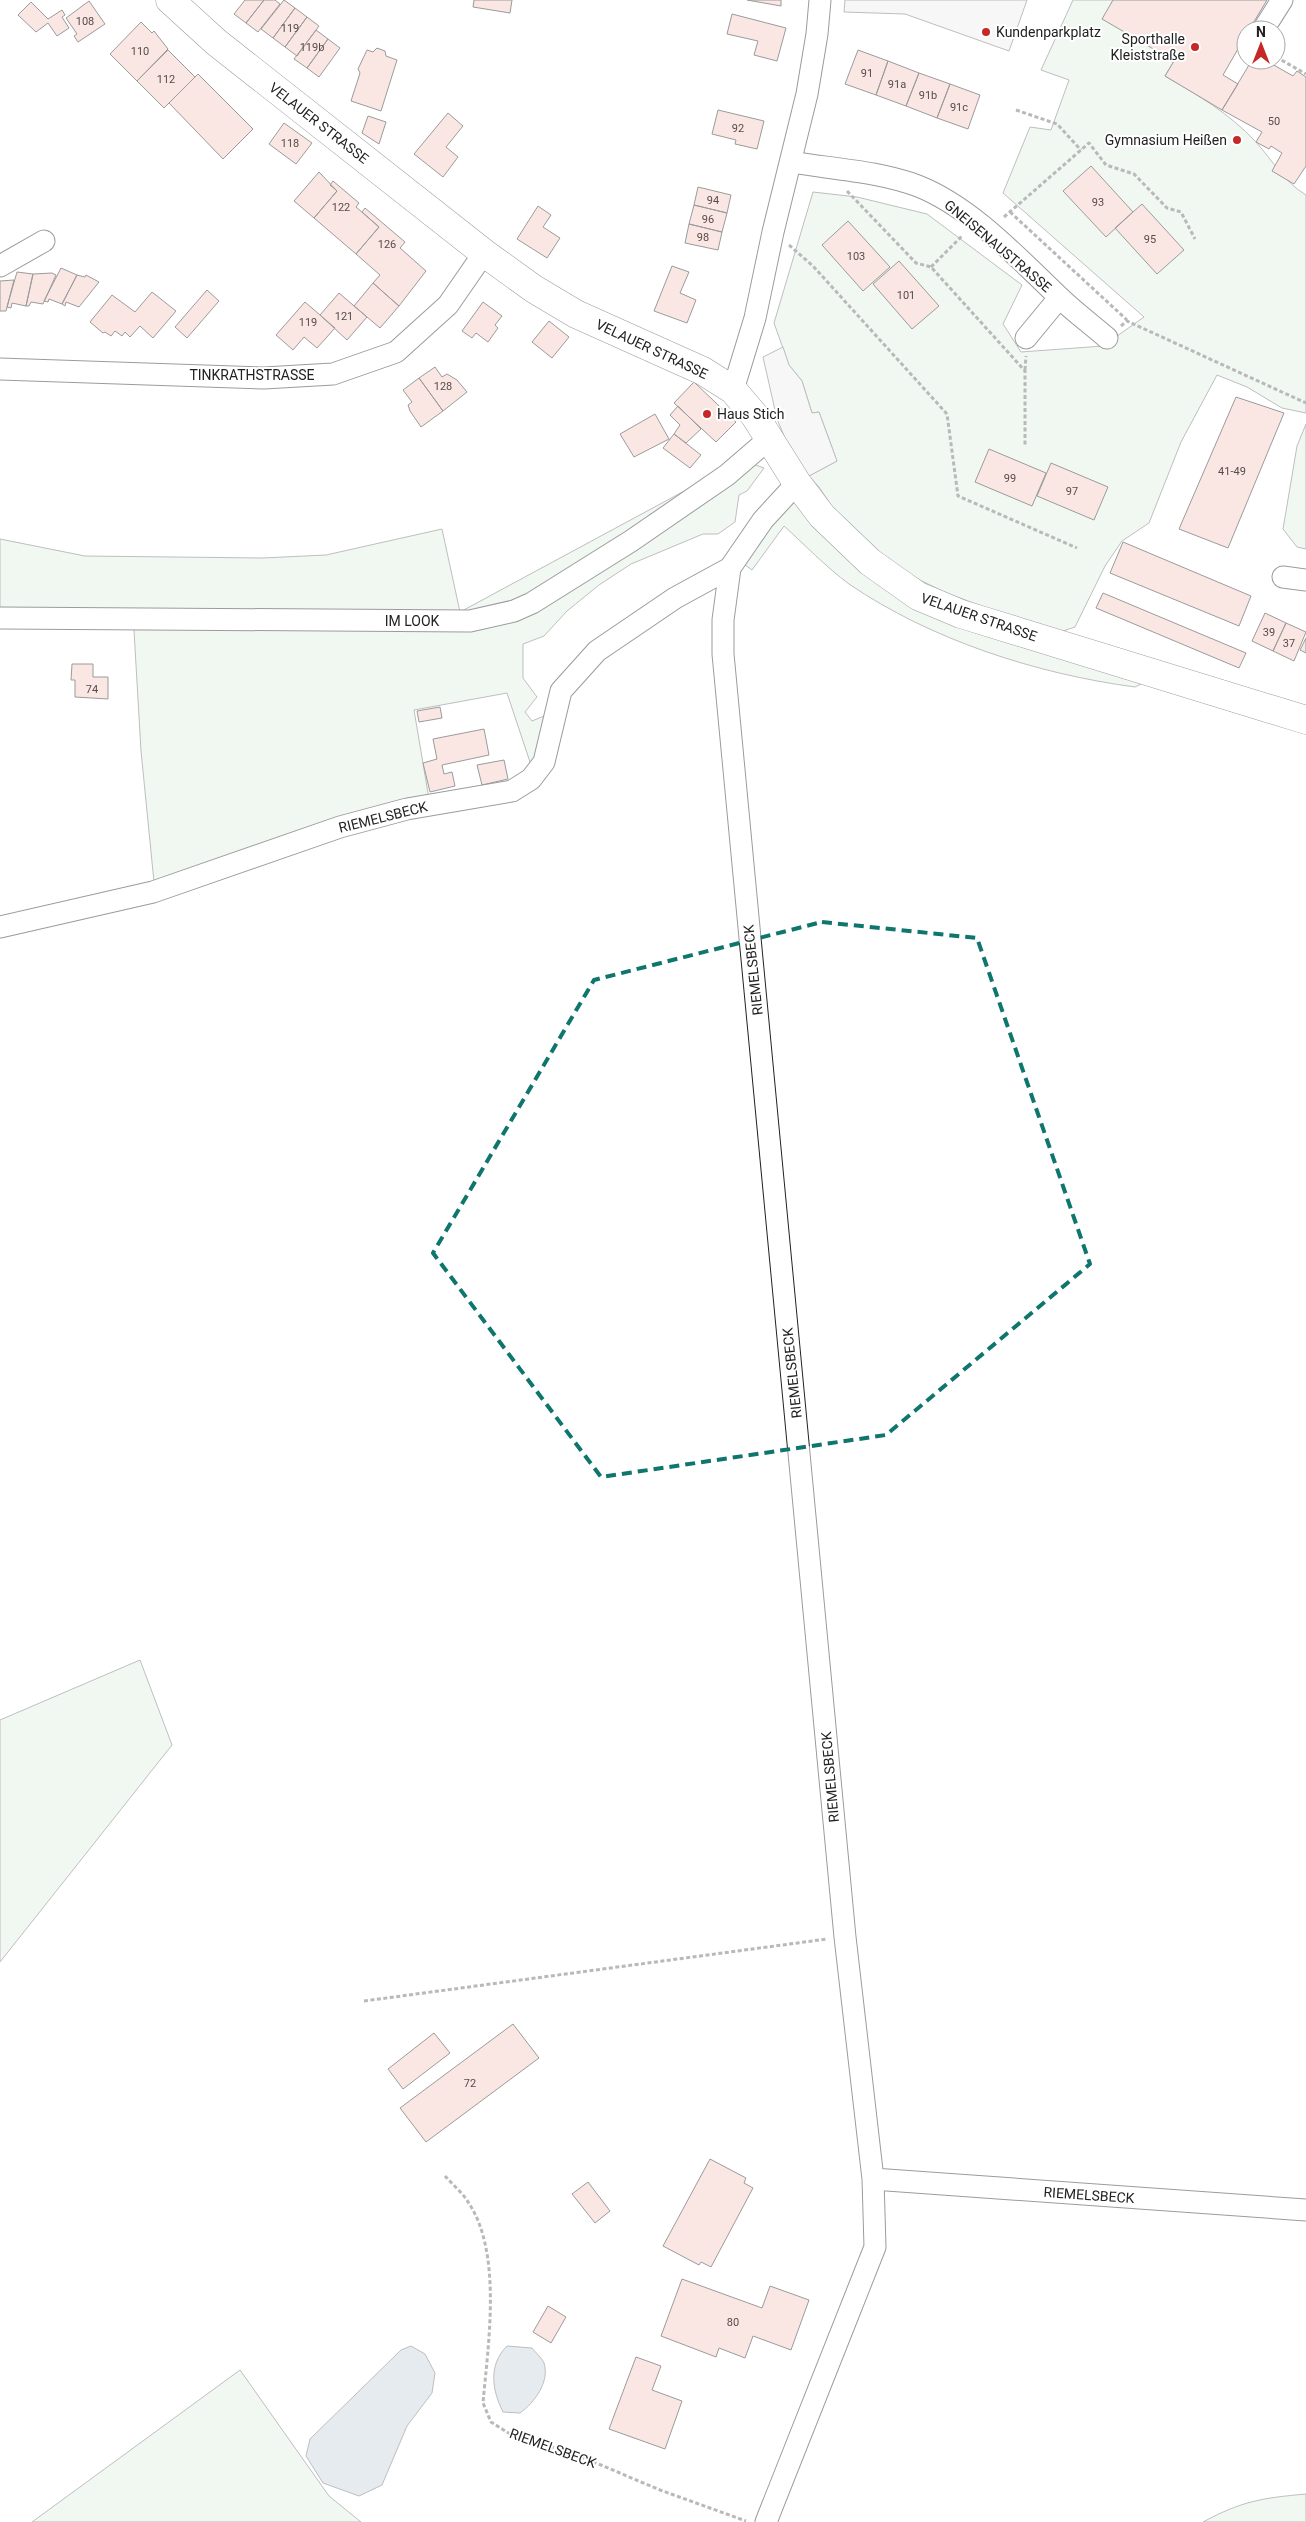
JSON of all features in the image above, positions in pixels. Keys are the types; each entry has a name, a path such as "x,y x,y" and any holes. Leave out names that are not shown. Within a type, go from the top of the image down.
{"main road":[{"name":"VELAUER STRASSE","path":"170,0 216,42 484,253 534,289 576,314 634,342 692,365 733,390 755,416 797,483 822,516 870,562 918,596 962,614 1306,720"}],"street":[{"path":"733,390 755,318 773,232 807,94 817,34 820,0"},
{"path":"1269,20 1282,0"},
{"name":"GNEISENAUSTRASSE","path":"791,162 884,176 917,186 948,201 1028,267 1060,298 1107,338"},
{"path":"0,266 44,241"},
{"name":"TINKRATHSTRASSE","path":"0,369 264,378 333,374 396,352 448,305 484,253"},
{"name":"GNEISENAUSTRASSE","path":"1026,338 1060,298"},
{"name":"IM LOOK","path":"0,618 470,621 492,618 532,603 631,541 727,475 770,438"},
{"name":"RIEMELSBECK","path":"766,2522 875,2247 873,2179 845,1936 725,683 723,620 730,568 762,520 797,483"},
{"name":"RIEMELSBECK","path":"0,928 153,892 340,827 407,809 512,791 531,779 544,762 561,691 597,651 675,598 730,568"},
{"path":"1283,577 1306,580"},
{"name":"RIEMELSBECK","path":"873,2179 1306,2210"}],"path":[{"path":"1286,63 1306,74"},
{"path":"1016,110 1057,124 1081,150"},
{"path":"987,232 1089,143 1106,165 1134,174 1168,208 1181,212 1195,239"},
{"path":"845,189 916,264 931,267 1025,371 1025,446"},
{"path":"1010,212 1127,320 1306,403"},
{"path":"773,232 813,266 947,414 958,496 1077,548"},
{"path":"931,267 965,233"},
{"path":"1107,338 1127,320"},
{"path":"364,2001 845,1936"},
{"name":"RIEMELSBECK","path":"445,2176 470,2204 486,2238 490,2277 483,2403 491,2422 510,2434 575,2454 660,2490 749,2522"}],"highlighted area":[{"path":"822,922 977,938 1090,1264 886,1435 601,1477 433,1253 594,980"}],"green space":[{"path":"1073,0 1113,0 1174,61 1165,76 1202,98 1235,122 1256,142 1285,178 1306,195 1306,413 1282,408 1247,387 1217,375 1181,442 1149,523 1122,541 1105,566 1075,627 1057,633 946,593 894,567 839,517 819,487 809,476 837,461 819,412 812,413 802,381 789,365 774,323 813,192 857,197 927,214 1022,285 1003,324 1021,352 1103,346 1144,317 1003,193 1030,127 1051,130 1069,80 1041,70"},
{"path":"1306,424 1306,549 1297,547 1283,529 1297,446"},
{"path":"750,463 764,468 747,491 739,495 735,522 718,534 703,534 631,564 599,585 567,611 544,636 523,644 523,678 537,697 525,712 532,721 549,714 532,768 507,693 414,710 429,799 154,882 141,751 133,613 0,609 0,539 85,556 262,558 326,555 442,529 460,612 725,469"},
{"path":"797,496 839,545 1143,683 1135,687 1060,673 986,652 950,638 914,622 849,584 784,526 752,570 744,564 764,535"},
{"path":"140,1660 172,1745 0,1962 0,1720"},
{"path":"240,2370 329,2496 361,2522 32,2522"},
{"path":"1306,2494 1306,2522 1203,2522 1241,2505 1277,2497"}],"shaded area":[{"name":"Kundenparkplatz","path":"845,0 1027,0 1009,51 905,14 844,12"},
{"path":"783,347 789,365 802,381 812,413 819,412 837,461 809,476 790,450 777,419 763,357"},
{"path":"411,2346 425,2354 435,2373 432,2393 407,2426 382,2485 359,2496 323,2483 306,2456 310,2439 401,2350"},
{"path":"507,2346 532,2348 544,2363 545,2377 543,2385 535,2398 520,2413 503,2412 494,2386 494,2369 501,2353"}],"building":[{"path":"245,0 264,0 246,23 234,14"},
{"path":"264,0 275,0 280,4 258,32 246,23"},
{"path":"284,0 295,8 273,38 261,29"},
{"path":"474,0 512,0 510,13 473,7"},
{"path":"747,0 781,0 781,6"},
{"name":"Sporthalle Kleiststraße","path":"1113,0 1267,0 1255,20 1236,20 1236,52 1223,75 1238,84 1222,110 1165,76 1174,61 1102,19"},
{"path":"89,1 105,24 78,42 74,36 77,34 66,18"},
{"path":"31,2 48,19 62,10 65,15 62,17 69,28 57,36 48,23 36,32 18,15"},
{"path":"295,8 307,17 285,47 273,38"},
{"path":"732,14 786,28 777,61 754,55 758,41 727,34"},
{"path":"307,17 319,26 297,56 285,47"},
{"path":"141,22 152,33 154,31 168,49 137,81 110,54"},
{"path":"316,30 328,39 307,68 294,59"},
{"path":"328,39 340,48 319,77 307,68"},
{"path":"377,48 385,51 386,56 397,60 381,111 351,101 360,73 358,69 367,50 373,52"},
{"path":"168,50 195,77 164,108 137,81"},
{"path":"858,50 888,61 876,95 845,84"},
{"path":"888,61 919,73 906,106 876,95"},
{"name":"Gymnasium Heißen","path":"1246,70 1282,70 1293,76 1297,71 1306,77 1306,166 1294,184 1272,171 1282,153 1271,146 1269,149 1256,142 1262,132 1222,110"},
{"path":"919,73 950,84 937,118 906,106"},
{"path":"198,74 253,129 223,159 169,103"},
{"path":"950,84 980,95 968,129 937,118"},
{"path":"718,110 764,121 757,149 735,144 736,140 712,134"},
{"path":"448,113 463,126 446,147 458,157 443,177 414,154"},
{"path":"368,116 386,122 379,144 362,133"},
{"path":"284,123 312,143 296,164 269,144"},
{"path":"1091,166 1133,212 1106,237 1063,191"},
{"path":"319,172 337,191 314,218 294,201"},
{"path":"333,181 359,203 356,207 379,227 356,254 314,218 337,191 330,185"},
{"path":"698,187 731,195 727,213 694,205"},
{"path":"1142,204 1184,250 1157,274 1115,228"},
{"path":"694,205 727,213 722,232 689,224"},
{"path":"538,206 551,215 543,227 560,238 547,258 517,239"},
{"path":"365,208 405,242 400,248 426,271 399,306 373,283 380,275 356,254 379,227 362,212"},
{"path":"848,221 890,267 863,291 822,245"},
{"path":"689,224 722,232 718,250 685,243"},
{"path":"899,261 939,306 912,329 873,284"},
{"path":"672,266 689,272 680,293 696,300 687,323 654,311"},
{"path":"61,268 77,275 62,304 49,299 48,302 44,301"},
{"path":"17,272 33,274 26,306 12,303 11,308 7,307"},
{"path":"52,273 56,275 43,304 31,302 29,306 26,306 33,274"},
{"path":"77,275 85,277 86,275 99,282 79,307 66,302 65,306 62,304"},
{"path":"14,280 6,311 0,311 0,281"},
{"path":"373,283 399,306 380,328 354,306"},
{"path":"207,290 219,301 187,338 175,327"},
{"path":"152,292 176,311 153,338 140,326 130,337 125,332 122,336 115,331 111,336 105,332 103,333 90,322 112,295 135,312"},
{"path":"339,293 367,317 347,340 320,315"},
{"path":"305,302 335,328 317,348 304,337 293,350 276,335"},
{"path":"483,302 502,316 495,325 498,328 488,342 476,333 472,338 462,331"},
{"path":"549,321 569,337 552,358 532,342"},
{"path":"435,367 442,377 447,374 457,380 467,392 443,411 419,378"},
{"path":"419,378 443,411 421,427 410,411 408,405 412,402 403,390"},
{"name":"Haus Stich","path":"694,382 736,422 716,442 674,403"},
{"path":"1236,397 1284,413 1228,548 1179,529"},
{"path":"678,406 701,429 686,443 674,434 680,425 670,415"},
{"path":"655,414 669,439 634,457 620,434"},
{"path":"674,434 701,455 690,468 663,448"},
{"path":"989,449 1046,473 1032,506 975,482"},
{"path":"1051,463 1108,487 1094,520 1037,496"},
{"path":"1123,542 1251,596 1239,626 1110,573"},
{"path":"1103,593 1246,653 1239,668 1096,608"},
{"path":"1265,613 1286,623 1273,651 1252,641"},
{"path":"1286,623 1306,632 1294,661 1273,651"},
{"path":"1306,638 1306,653 1300,650"},
{"path":"72,664 93,664 93,677 108,677 108,699 75,697 75,680 71,680"},
{"path":"440,707 442,718 419,722 417,711"},
{"path":"484,729 489,755 442,765 444,774 452,772 455,786 430,792 423,763 437,759 433,739"},
{"path":"504,760 508,779 482,785 477,765"},
{"path":"513,2024 539,2058 426,2142 400,2108"},
{"path":"434,2033 450,2053 403,2089 388,2069"},
{"path":"710,2159 746,2178 744,2183 753,2188 711,2267 701,2262 699,2265 663,2246"},
{"path":"588,2182 610,2211 595,2223 572,2194"},
{"path":"682,2279 762,2308 770,2286 809,2300 791,2350 753,2336 745,2358 719,2348 716,2357 661,2336"},
{"path":"548,2306 566,2317 551,2343 533,2332"},
{"path":"636,2357 661,2366 652,2390 682,2401 665,2449 609,2429"}],"place":[{"name":"Kundenparkplatz","path":"986,32"},
{"name":"Sporthalle Kleiststraße","path":"1195,47"},
{"name":"Gymnasium Heißen","path":"1237,140"},
{"name":"Haus Stich","path":"707,414"}]}
